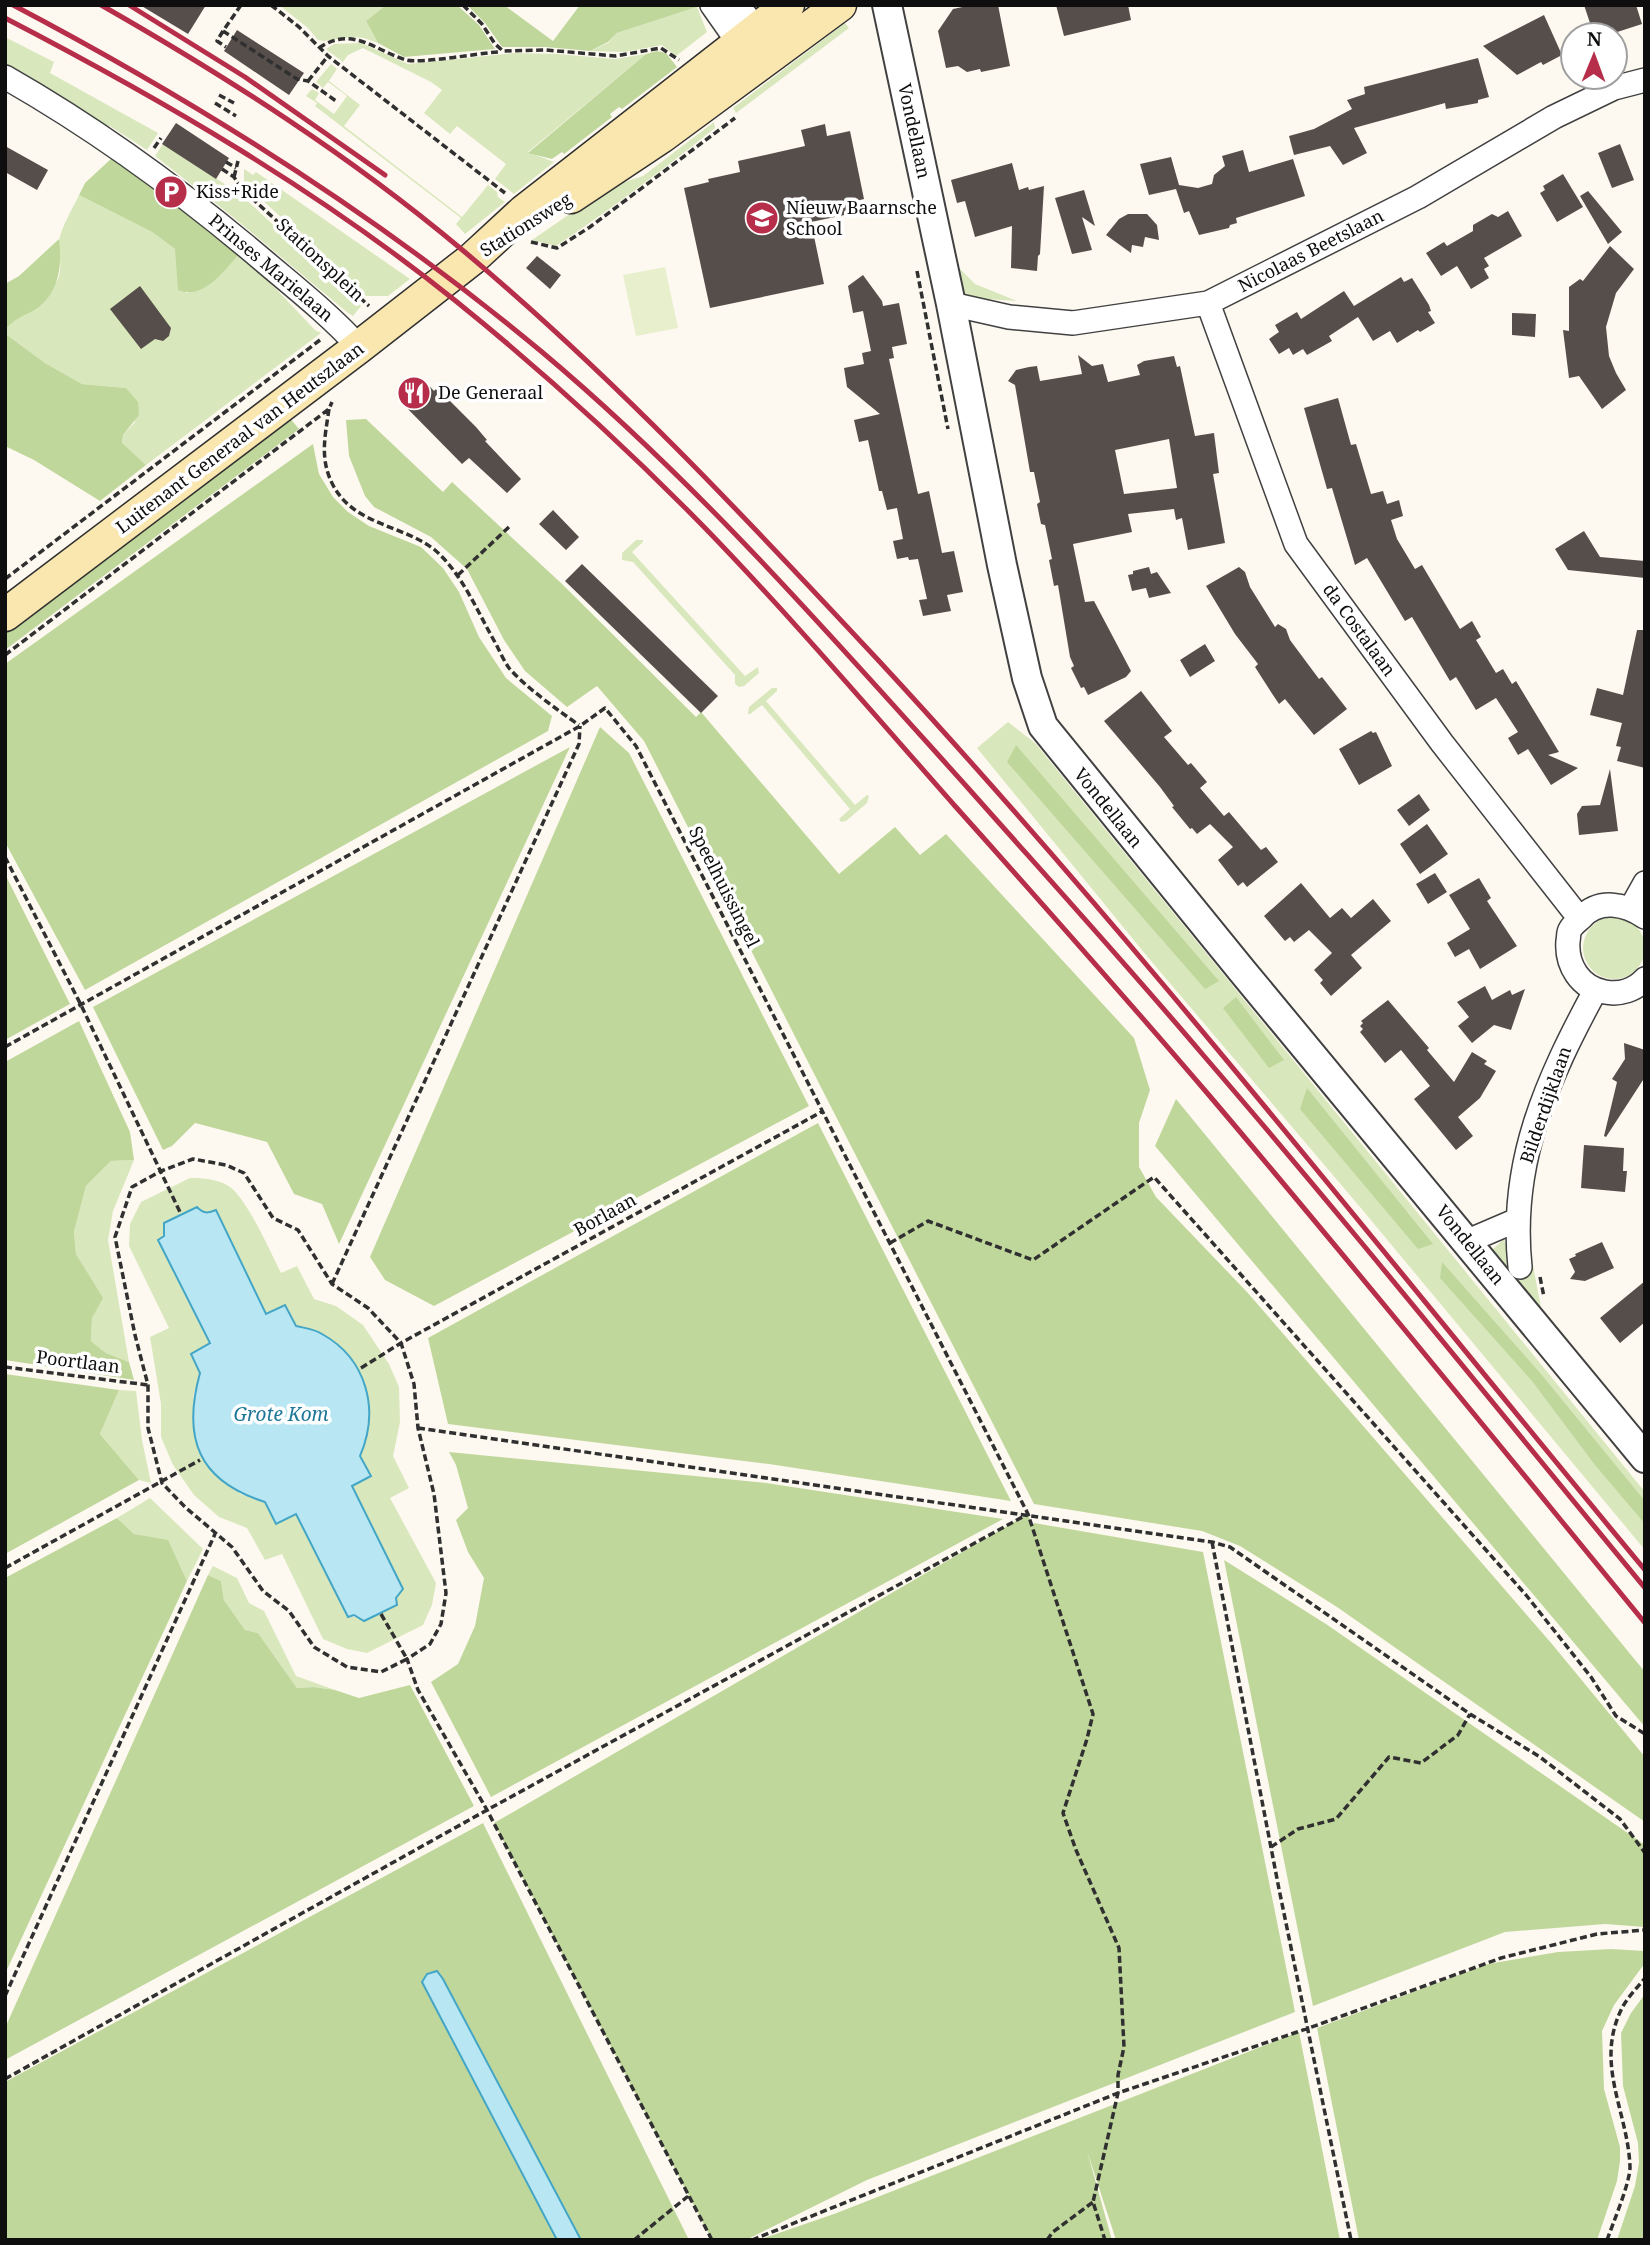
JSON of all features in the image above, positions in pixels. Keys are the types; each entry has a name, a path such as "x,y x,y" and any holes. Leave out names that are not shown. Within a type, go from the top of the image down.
{"main road":[{"name":"Stationsweg","path":"472,259 524,211 744,25 788,5"},
{"name":"Stationsweg","path":"472,259 662,137 840,5"},
{"name":"Luitenant Generaal van Heutszlaan","path":"5,615 349,337 472,259"}],"street":[{"path":"712,5 744,25 768,60"},
{"name":"Vondellaan","path":"887,5 951,304 1002,565 1027,678 1043,726 1645,1458"},
{"name":"Prinses Marielaan","path":"5,77 144,165 218,222 349,337"},
{"name":"Nicolaas Beetslaan","path":"951,304 1009,317 1073,323 1209,303 1418,197 1554,117 1614,88 1645,80"},
{"name":"da Costalaan","path":"1209,303 1296,544 1442,743 1580,919"},
{"path":"1643,983 1612,994 1595,990 1576,975 1567,956 1570,929 1587,911 1606,905 1638,913 1645,883"},
{"name":"Bilderdijklaan","path":"1530,1269 1517,1220 1530,1138 1560,1056 1595,990"},
{"path":"1468,1241 1517,1220"}],"path":[{"path":"226,47 217,41 241,5"},
{"path":"271,5 299,27 328,56 515,201 524,211"},
{"path":"463,5 482,24 500,50"},
{"path":"223,31 297,79 308,81 337,101"},
{"path":"319,48 336,41 362,40 412,61 500,50 546,50 615,56 661,48 674,57"},
{"path":"308,81 328,56"},
{"path":"261,64 264,58"},
{"path":"219,95 234,103"},
{"path":"215,103 236,116"},
{"path":"234,177 238,161"},
{"path":"226,162 236,168"},
{"name":"Stationsplein","path":"222,169 234,177 242,188 377,313"},
{"path":"5,579 349,337"},
{"name":"Luitenant Generaal van Heutszlaan","path":"5,655 329,409 335,397"},
{"path":"329,409 323,458 334,488 345,503 373,521 425,543 437,551 458,575 509,668 580,726"},
{"path":"458,575 510,526"},
{"name":"Speelhuissingel","path":"580,726 605,708 636,746 823,1111"},
{"path":"5,1047 580,726"},
{"path":"332,1284 579,744 580,726"},
{"path":"5,857 81,1005 180,1212"},
{"path":"823,1111 1028,1514 1093,1714 1063,1814 1119,1948 1124,2047 1118,2075 1118,2093 1093,2202 1105,2240"},
{"name":"Borlaan","path":"361,1368 401,1343 823,1111"},
{"path":"193,1159 226,1165 244,1174 273,1219 298,1230 332,1284 368,1308 401,1343 414,1384 418,1428 435,1494 446,1593 441,1624 430,1644 381,1672 347,1667 314,1647 289,1611 263,1591 232,1547 185,1507 162,1483 148,1428 148,1385 115,1237 132,1187 161,1171 193,1159"},
{"path":"890,1243 928,1221 1033,1260 1154,1177 1526,1595 1591,1676 1616,1717 1645,1734"},
{"path":"1530,1269 1548,1342"},
{"name":"Poortlaan","path":"5,1367 148,1385"},
{"path":"418,1428 1028,1514 1230,1547 1470,1714 1539,1757 1620,1819 1645,1853"},
{"path":"5,1568 200,1460"},
{"path":"5,2079 487,1810 1028,1514"},
{"path":"5,1996 215,1534"},
{"path":"1212,1542 1351,2240"},
{"path":"381,1614 407,1659 418,1690 487,1810 712,2240"},
{"path":"1271,1847 1298,1829 1336,1819 1389,1757 1421,1763 1458,1735 1470,1714"},
{"path":"752,2240 1118,2093 1309,2028 1501,1958 1597,1934 1645,1930"},
{"path":"1607,2240 1630,2171 1623,2119 1611,2080 1612,2035 1623,2007 1645,1978"},
{"path":"634,2240 687,2197 712,2240"},
{"path":"1047,2240 1053,2232 1093,2202"}],"green space":[{"path":"279,5 386,5 366,21 378,43 351,37 318,40 308,28"},
{"path":"386,5 457,5 479,25 495,49 404,57 378,43 366,21"},
{"path":"467,5 504,5 553,41 580,5 697,7 617,33 608,42 590,51 502,47 485,23"},
{"path":"697,7 707,32 676,56 662,45 624,52 590,51 608,43 617,33"},
{"path":"845,23 849,28 736,113 733,108"},
{"path":"5,37 54,62 50,73 158,133 147,150 110,126 100,127 5,69"},
{"path":"361,43 408,64 514,53 615,59 646,54 528,152 554,162 514,194 495,179 506,164 457,126 450,134 424,113 442,90 363,48 348,55 343,62 326,49 334,44"},
{"path":"657,51 666,53 677,67 622,109 619,107 610,114 612,117 564,154 562,152 552,159 528,153 646,54"},
{"path":"331,64 337,69 329,81 360,105 344,126 462,217 488,185 505,202 465,234 456,224 461,218 315,106 317,103 306,96 312,89 319,93 315,100 334,114 347,96 328,82 323,88 316,82"},
{"path":"714,122 715,128 696,143 556,246 532,240 609,187 643,176"},
{"path":"163,144 240,194 361,306 353,316 155,156"},
{"path":"113,157 241,252 213,282 197,291 178,290 175,249 152,232 79,195 85,183"},
{"path":"244,169 253,175 256,172 410,279 388,296 366,296 244,183"},
{"path":"79,195 152,232 175,249 186,293 210,283 241,252 315,330 321,333 146,465 122,444 123,435 135,422 126,388 82,384 45,363 7,335 6,329 11,323 58,279 60,236"},
{"path":"59,239 60,267 51,293 39,307 17,319 6,329 7,335 45,363 82,384 126,388 138,402 139,415 123,435 122,443 146,465 100,501 34,460 5,446 5,284 19,276"},
{"path":"954,263 975,284 1017,301 971,298 959,290"},
{"path":"665,267 678,328 636,336 623,275"},
{"path":"289,417 299,429 5,650 5,631"},
{"path":"366,419 443,492 452,482 561,583 696,717 701,712 839,874 895,827 920,855 946,834 1134,1038 1150,1090 1139,1123 1139,1167 1156,1197 1247,1292 1552,1644 1645,1757 1645,1822 1337,1607 1240,1546 1202,1531 1034,1504 644,741 597,686 567,707 525,671 504,640 467,569 431,537 374,507 365,496 349,456 346,420"},
{"path":"313,444 319,474 333,497 348,512 369,526 421,547 443,568 459,592 479,637 506,678 552,716 548,731 85,990 5,842 5,664"},
{"path":"636,540 643,542 632,552 745,676 758,667 759,673 744,686 735,684 735,675 633,562 622,560 622,553"},
{"path":"772,688 777,688 777,691 766,701 855,805 869,796 867,803 846,821 841,822 839,819 850,809 762,705 748,714 749,707"},
{"path":"1008,722 1035,743 1645,1492 1645,1550 1146,955 977,748"},
{"path":"600,727 629,753 809,1106 434,1306 385,1280 370,1257"},
{"path":"1016,745 1219,981 1205,989 1007,762"},
{"path":"570,747 339,1244 322,1204 294,1194 267,1142 195,1123 172,1146 163,1150 93,1007"},
{"path":"5,874 70,1004 5,1040"},
{"path":"1614,917 1636,926 1645,948 1636,970 1614,979 1592,970 1583,948 1592,926"},
{"path":"1236,997 1284,1060 1269,1068 1223,1008"},
{"path":"79,1021 130,1132 134,1160 111,1161 86,1186 74,1232 76,1254 103,1298 92,1318 91,1341 106,1353 129,1362 134,1380 5,1360 5,1062"},
{"path":"1307,1088 1433,1244 1418,1249 1300,1109"},
{"path":"1176,1099 1645,1672 1645,1727 1155,1146"},
{"path":"818,1123 1011,1501 769,1464 448,1424 428,1338"},
{"path":"134,1160 113,1211 108,1240 129,1362 106,1353 91,1341 92,1318 102,1298 76,1254 74,1232 86,1186 111,1161"},
{"path":"190,1178 209,1179 227,1185 242,1200 281,1273 297,1266 314,1299 336,1306 363,1325 389,1364 399,1387 400,1422 393,1456 409,1488 390,1498 436,1583 432,1605 423,1625 367,1653 347,1649 323,1639 282,1554 265,1560 247,1528 219,1517 194,1495 173,1465 161,1437 161,1404 150,1337 169,1328 129,1246 130,1224 141,1202","holes":["197,1207 208,1213 216,1211 266,1315 321,1333 366,1441 351,1485 403,1588 396,1598 360,1617 348,1617 296,1513 240,1494 193,1397 200,1373 191,1354 211,1343 159,1240 164,1236 165,1223"]},
{"path":"1504,1239 1514,1272 1527,1255 1531,1255 1543,1318 1525,1299 1492,1250"},
{"path":"1442,1262 1541,1374 1645,1501 1645,1524 1595,1465 1532,1381 1440,1278"},
{"path":"5,1374 119,1390 100,1434 139,1480 5,1554"},
{"path":"119,1390 136,1391 151,1483 139,1480 100,1434"},
{"path":"449,1452 766,1483 1003,1519 491,1797 431,1682 458,1664 475,1626 484,1578 468,1552 456,1520 468,1508 456,1465"},
{"path":"150,1498 203,1549 187,1581 168,1541 134,1534 117,1518"},
{"path":"1028,1514 1032,1525 1034,1523 1203,1552 1295,2012 867,2180 746,2240 712,2240 494,1823"},
{"path":"117,1518 134,1534 168,1540 187,1581 5,1974 5,1578"},
{"path":"1224,1560 1326,1624 1645,1845 1645,1927 1605,1924 1505,1932 1313,2006"},
{"path":"213,1566 237,1578 249,1603 264,1611 296,1676 335,1690 297,1688 258,1633 245,1630 224,1600 221,1581 208,1575"},
{"path":"208,1575 221,1581 224,1600 245,1630 258,1633 297,1688 335,1690 359,1698 410,1685 474,1806 5,2060 5,2028"},
{"path":"483,1823 689,2240 5,2240 5,2082"},
{"path":"1611,1949 1645,1951 1645,1963 1614,2005 1602,2031 1604,2089 1620,2147 1620,2161 1617,2181 1597,2240 1359,2240 1317,2028 1488,1964 1558,1952"},
{"path":"1645,1994 1645,2240 1617,2240 1635,2186 1639,2163 1638,2143 1623,2086 1621,2033"},
{"path":"1299,2032 1340,2240 1116,2240 1087,2151 1112,2240 758,2240 834,2214"}],"water":[{"name":"Grote Kom","path":"197,1207 205,1212 216,1210 266,1314 285,1305 296,1326 319,1332 350,1357 359,1371 369,1404 366,1439 360,1456 371,1476 352,1486 403,1589 396,1598 397,1605 364,1621 354,1615 348,1617 296,1514 276,1524 265,1502 224,1482 210,1469 201,1454 195,1437 193,1418 200,1373 191,1354 210,1343 158,1240 164,1236 164,1223"},
{"path":"437,1971 581,2240 557,2240 422,1982 427,1974"}],"building":[{"path":"140,5 206,5 188,34"},
{"path":"972,5 998,5 1010,66 981,72 980,69 967,72 958,66 946,68 938,31 953,9"},
{"path":"1056,5 1128,5 1131,20 1064,36"},
{"path":"1584,5 1636,5 1642,24 1629,28 1629,21 1589,21"},
{"path":"1544,15 1559,48 1559,57 1543,65 1541,62 1517,75 1483,46"},
{"path":"237,30 304,73 289,95 224,51"},
{"path":"1478,58 1489,97 1478,100 1478,103 1446,109 1445,103 1354,128 1367,153 1343,165 1330,146 1294,155 1289,136 1314,129 1352,109 1347,100 1365,94 1364,87"},
{"path":"176,123 229,158 216,179 162,144"},
{"name":"Nieuw Baarnsche School","path":"825,124 827,136 850,131 864,199 852,202 854,213 811,222 824,284 710,308 684,188 740,172 738,161 805,146 801,130"},
{"path":"1620,144 1634,180 1612,188 1598,153"},
{"path":"5,146 48,170 37,190 5,172"},
{"path":"1243,150 1249,172 1293,159 1305,196 1236,218 1237,223 1229,228 1199,235 1189,211 1184,213 1176,189 1149,195 1140,164 1171,157 1179,185 1198,188 1212,184 1214,175 1225,166 1222,156"},
{"path":"1012,163 1019,190 1044,186 1037,271 1011,268 1012,226 975,237 965,201 957,203 951,180"},
{"path":"1563,174 1583,207 1557,222 1540,193 1545,190 1543,186"},
{"path":"1084,190 1095,226 1082,217 1092,250 1072,254 1055,198"},
{"path":"1588,191 1622,232 1608,244 1580,196"},
{"path":"1508,211 1522,236 1484,258 1489,266 1484,269 1489,278 1471,289 1457,266 1441,276 1426,253 1444,242 1447,246 1473,231 1473,225 1492,214 1498,217"},
{"path":"1128,214 1147,214 1157,225 1159,240 1145,237 1143,247 1132,245 1131,253 1106,235 1119,219"},
{"path":"1610,246 1634,269 1616,293 1606,327 1609,356 1626,390 1602,409 1579,376 1569,378 1563,330 1569,331 1569,287 1580,279 1583,281"},
{"path":"537,256 561,275 550,289 526,268"},
{"path":"863,275 883,306 899,303 907,344 892,347 894,358 889,359 918,494 929,491 942,553 954,551 963,592 947,595 951,611 923,616 919,600 927,599 918,559 897,559 893,541 903,539 897,508 887,510 882,491 879,491 868,440 859,442 854,420 880,414 847,387 844,368 864,364 862,353 871,351 863,311 853,313 848,286"},
{"path":"1401,277 1404,282 1412,278 1429,305 1431,311 1428,312 1435,323 1397,343 1390,331 1373,341 1358,317 1329,336 1332,341 1307,355 1303,349 1293,355 1289,348 1279,354 1269,339 1279,332 1275,325 1297,312 1301,319 1344,291 1354,306"},
{"path":"140,286 171,328 169,336 163,341 155,339 141,349 110,309"},
{"path":"1512,313 1536,314 1535,337 1512,335"},
{"path":"1078,355 1092,366 1103,364 1108,382 1140,375 1137,365 1144,361 1174,356 1177,367 1180,366 1195,436 1214,433 1219,473 1213,474 1225,543 1188,550 1182,518 1176,520 1174,509 1128,514 1132,532 1073,544 1085,602 1094,601 1131,671 1126,677 1088,695 1084,687 1081,688 1071,668 1074,666 1070,657 1058,585 1054,586 1049,560 1052,559 1045,525 1041,524 1037,504 1040,502 1034,472 1030,472 1015,385 1008,381 1016,370 1037,366 1040,381 1082,374","holes":["1169,439 1177,488 1124,494 1115,450"]},
{"path":"423,379 476,427 487,440 485,441 521,479 507,493 469,458 462,464 401,402"},
{"path":"1338,398 1351,445 1356,444 1371,494 1383,491 1387,504 1399,500 1403,516 1391,520 1397,539 1415,569 1422,565 1460,629 1472,621 1481,637 1476,640 1496,673 1503,669 1512,684 1516,681 1559,752 1548,755 1578,768 1551,785 1528,749 1518,755 1508,738 1518,732 1496,698 1476,710 1456,677 1450,681 1412,617 1405,621 1367,558 1355,565 1332,488 1327,489 1304,408"},
{"path":"553,510 579,537 566,550 539,524"},
{"path":"1584,531 1600,557 1645,561 1645,578 1568,570 1555,549"},
{"path":"582,564 718,696 701,713 565,581"},
{"path":"1149,567 1151,574 1157,572 1171,593 1149,598 1146,588 1132,591 1128,575"},
{"path":"1239,567 1245,572 1250,587 1275,627 1278,624 1286,629 1290,640 1319,679 1322,677 1347,709 1314,735 1285,699 1279,704 1255,667 1258,664 1235,634 1206,586"},
{"path":"1637,630 1645,630 1645,768 1617,761 1621,747 1616,746 1622,723 1590,715 1597,688 1623,695"},
{"path":"1205,644 1215,661 1190,677 1180,660"},
{"path":"1141,691 1172,731 1164,737 1207,782 1200,788 1224,816 1229,812 1261,850 1266,847 1278,862 1247,887 1243,882 1238,886 1218,860 1233,847 1210,824 1197,834 1190,829 1160,787 1104,721"},
{"path":"1371,731 1376,732 1392,766 1359,785 1339,749"},
{"path":"1610,769 1618,831 1579,835 1577,814 1582,806 1600,805"},
{"path":"1419,794 1430,810 1409,826 1397,810"},
{"path":"1427,824 1448,854 1420,874 1400,844"},
{"path":"1435,873 1447,892 1428,904 1416,884"},
{"path":"1479,878 1491,898 1487,901 1517,946 1480,969 1469,949 1455,957 1447,943 1470,929 1449,895"},
{"path":"1301,883 1330,918 1342,908 1351,918 1373,899 1391,921 1351,955 1362,968 1331,996 1314,970 1332,953 1309,930 1294,942 1290,937 1285,941 1264,916"},
{"path":"1485,986 1492,1000 1510,990 1512,995 1525,989 1511,1030 1494,1025 1472,1043 1458,1026 1469,1017 1457,1002"},
{"path":"1388,1000 1454,1082 1472,1052 1487,1061 1484,1064 1496,1071 1480,1098 1458,1117 1473,1136 1456,1150 1414,1099 1430,1086 1401,1050 1385,1063 1360,1032 1363,1029 1360,1026 1363,1023 1361,1021"},
{"path":"1624,1043 1645,1050 1645,1077 1606,1137 1604,1136 1617,1082 1612,1079 1625,1059"},
{"path":"1584,1145 1624,1148 1623,1171 1627,1171 1625,1192 1581,1188"},
{"path":"1602,1242 1614,1268 1585,1281 1570,1279 1575,1272 1569,1259"},
{"path":"1645,1281 1645,1322 1620,1343 1600,1318"}],"railway":[{"path":"13,5 220,122 353,209 417,254 542,352 655,454 815,618 1146,988 1426,1320 1645,1588"},
{"path":"101,5 241,89 331,149 418,214 516,296 676,448 879,661 1077,883 1268,1110 1645,1570"},
{"path":"129,5 245,77 385,175"},
{"path":"5,18 181,114 350,222 490,329 647,470 801,631 1177,1058 1373,1291 1645,1623"}],"place":[{"name":"Kiss+Ride","path":"171,192"},
{"name":"Nieuw Baarnsche School","path":"762,218"},
{"name":"De Generaal","path":"414,393"}]}
